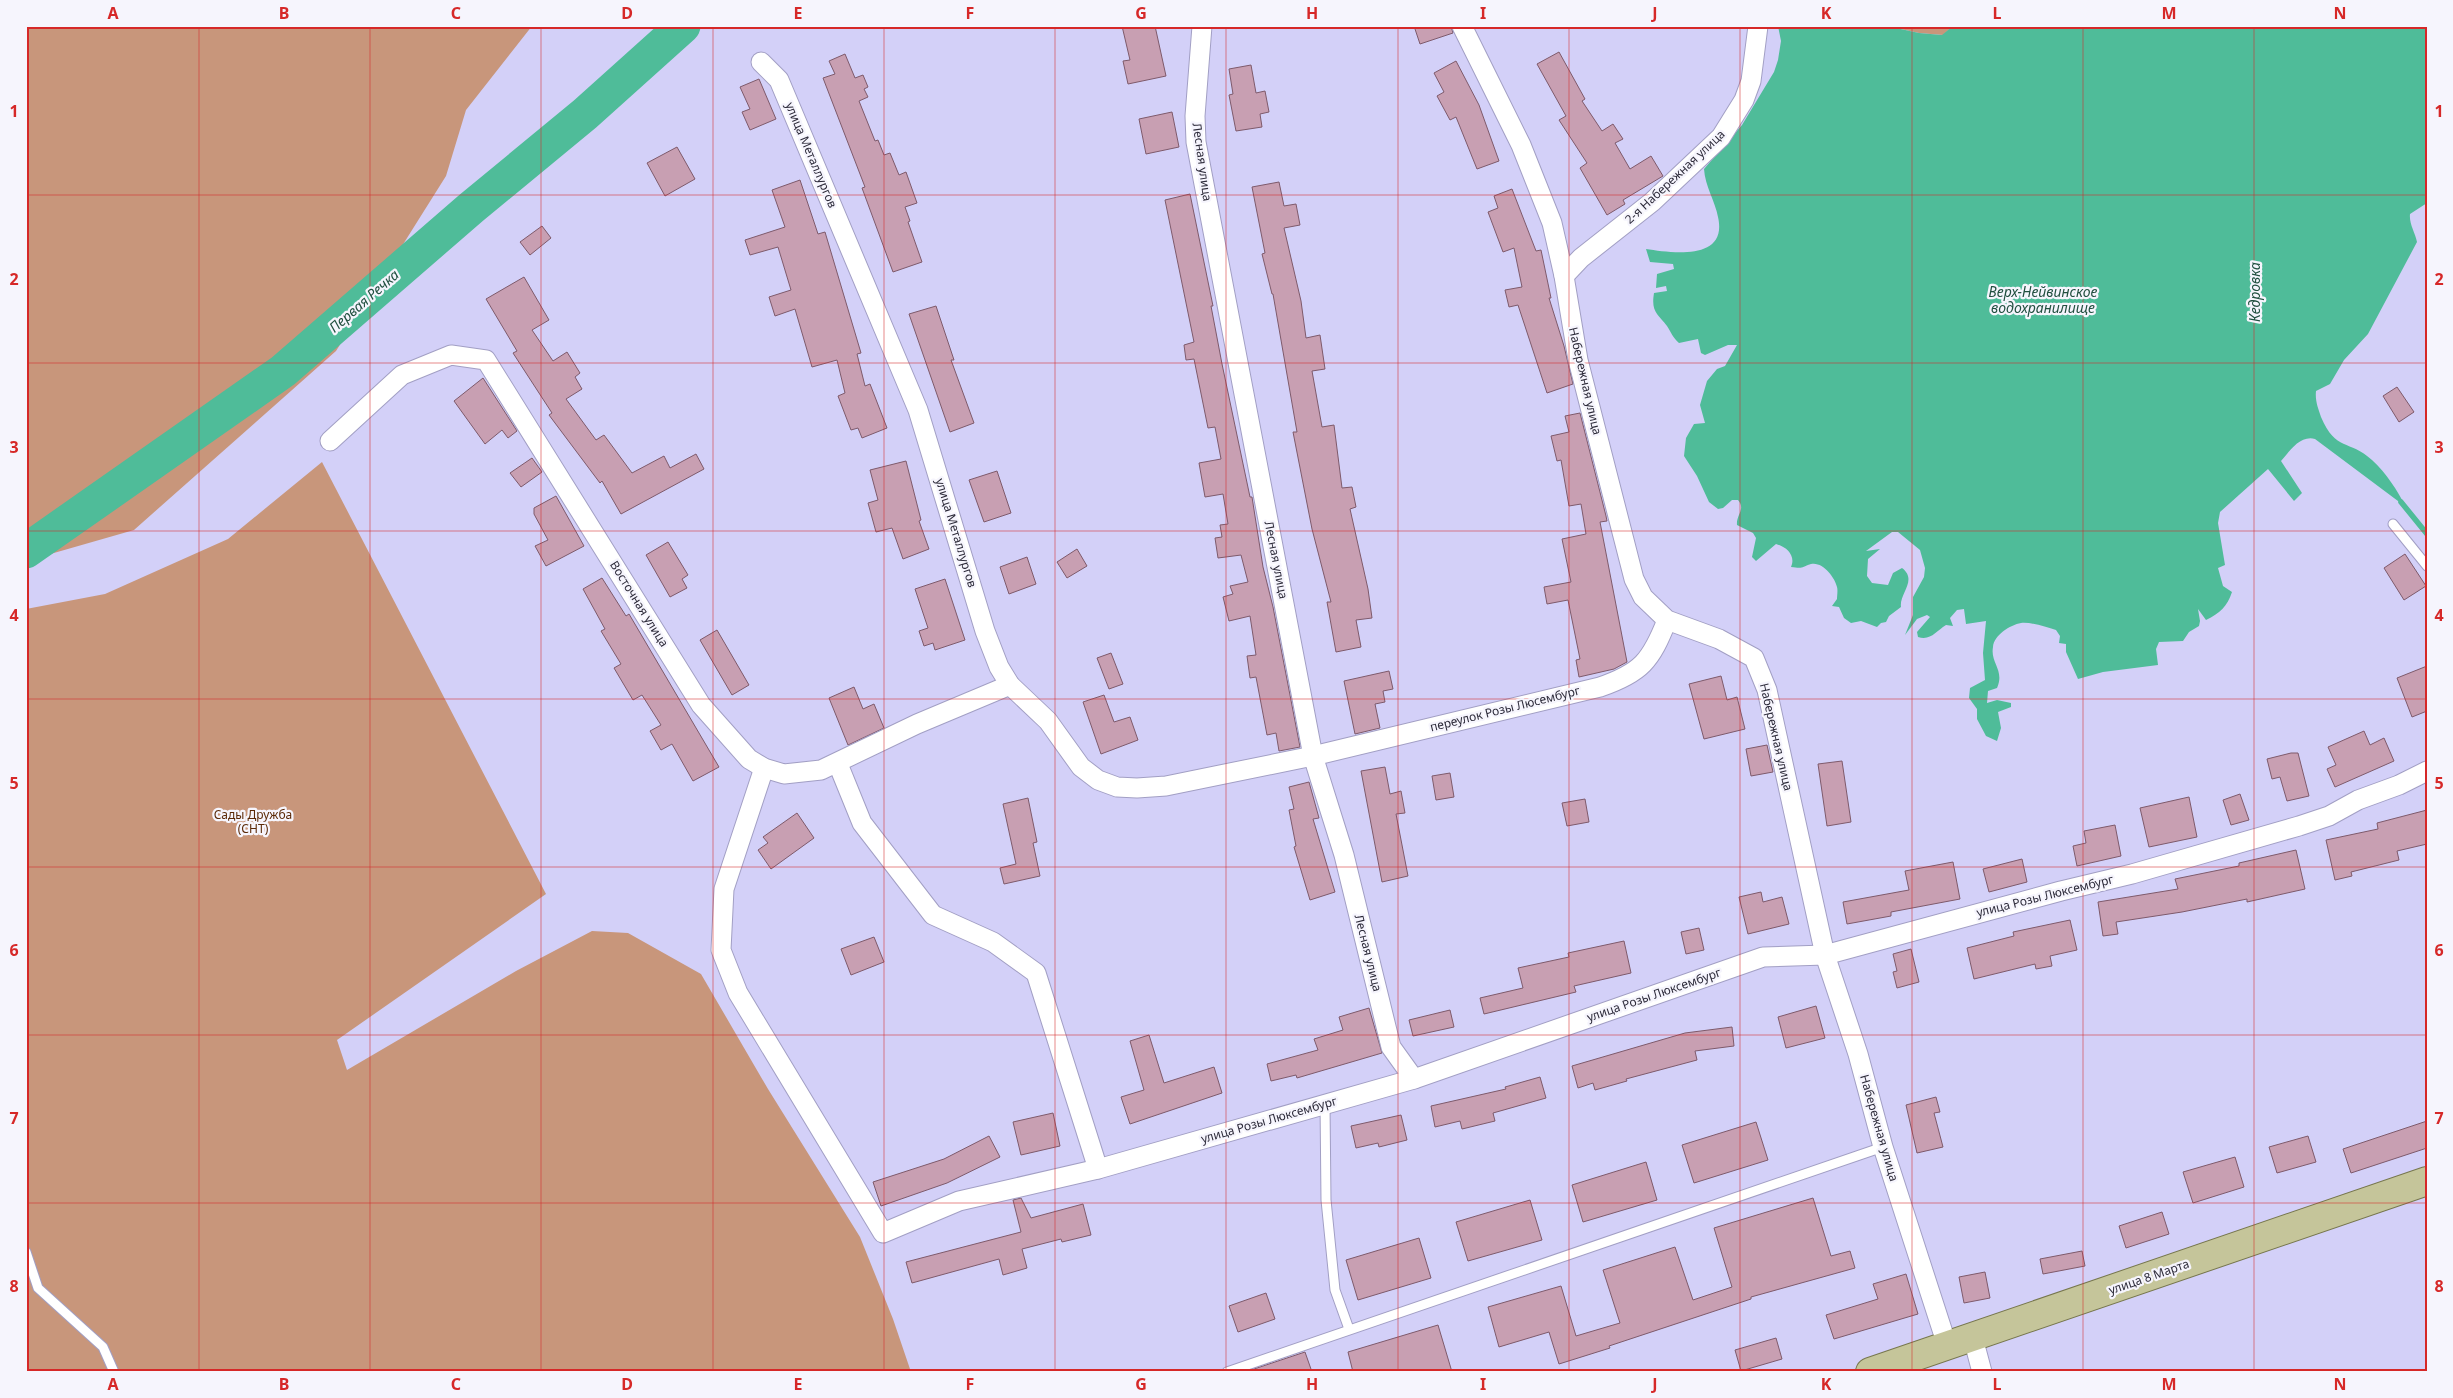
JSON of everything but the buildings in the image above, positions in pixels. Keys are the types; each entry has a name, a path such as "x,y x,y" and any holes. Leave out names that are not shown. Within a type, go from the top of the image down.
{"main road":[{"name":"улица 8 Марта","path":"1870,1372 2427,1181"}],"street":[{"name":"Лесная улица","path":"1202,26 1195,116 1196,142 1313,756 1344,855 1391,1047 1414,1079"},
{"name":"Набережная улица","path":"1462,26 1536,178 1552,223 1564,276 1578,360 1626,555 1634,579 1643,597 1667,620 1739,648 1754,658 1767,690 1825,954 1858,1054 1883,1147 1947,1345"},
{"name":"2-я Набережная улица","path":"1564,276 1581,258 1652,202 1721,137 1744,100 1751,81 1758,26"},
{"name":"улица Металлургов","path":"761,62 779,80 918,410 985,630 999,667 1010,685 1048,722 1081,767 1098,780 1117,787 1166,786 1313,756"},
{"name":"Восточная улица","path":"330,441 402,375 451,355 486,360 701,705 749,759 764,768 784,774 821,770 838,764 918,724 1010,685"},
{"name":"переулок Розы Люсембург","path":"1313,756 1600,687 1621,680 1637,671 1649,660 1667,620"},
{"path":"838,764 862,824 934,915 993,942 1036,973 1098,1169"},
{"name":"улица Розы Люксембург","path":"764,768 724,889 721,950 738,993 883,1233 959,1201 1098,1169 1414,1079 1763,957 1825,954 2061,890 2132,874 2299,826 2329,816 2358,800 2399,785 2427,771"},
{"path":"1973,1338 1982,1372"}],"lane":[{"path":"2392,524 2427,566"},
{"path":"1325,1104 1326,1200 1335,1290 1349,1329"},
{"path":"1227,1372 1883,1147"},
{"path":"26,1252 38,1288 104,1347 114,1372"}],"green space":[{"path":"26,26 532,26 466,110 446,176 336,351 134,530 26,561"},
{"path":"1887,26 1953,26 1943,35 1919,33"},
{"name":"Сады Дружба (СНТ)","path":"322,462 546,894 337,1040 347,1070 516,971 592,931 628,933 701,974 768,1089 860,1237 893,1319 911,1372 26,1372 26,609 105,594 228,539"}],"water":[{"name":"Верх-Нейвинское водохранилище","path":"1778,26 1887,26 1919,33 1942,35 1953,26 2427,26 2427,203 2410,214 2411,225 2417,242 2368,334 2344,360 2330,384 2316,391 2321,417 2332,436 2372,460 2391,482 2406,507 2315,439 2305,439 2281,461 2302,493 2294,501 2268,469 2220,512 2218,523 2225,565 2218,568 2223,586 2232,592 2228,602 2215,615 2206,620 2198,609 2199,626 2189,632 2183,641 2159,642 2156,649 2158,665 2103,672 2078,679 2066,652 2066,644 2059,643 2060,636 2056,630 2034,624 2021,623 2008,628 1999,635 1994,643 1993,658 1998,671 1999,682 1997,688 1988,691 1987,703 1997,700 2011,703 2011,707 1998,712 2001,728 1997,741 1986,736 1977,719 1977,709 1969,698 1970,688 1985,680 1983,653 1986,621 1966,624 1964,609 1957,610 1950,618 1953,626 1946,625 1926,638 1918,637 1917,632 1930,617 1927,615 1917,619 1905,635 1913,615 1913,597 1924,577 1925,568 1920,550 1898,532 1892,532 1866,551 1880,549 1868,559 1867,576 1872,583 1888,585 1893,573 1902,568 1908,577 1901,607 1889,616 1886,622 1881,623 1877,627 1861,621 1851,623 1844,618 1839,607 1832,606 1837,599 1837,587 1831,575 1824,567 1811,564 1800,568 1791,567 1792,559 1790,552 1776,544 1756,561 1752,557 1756,538 1753,533 1737,525 1741,509 1738,500 1732,500 1723,508 1718,509 1709,502 1697,476 1684,456 1686,438 1694,424 1705,423 1700,405 1707,381 1717,369 1725,366 1737,345 1728,345 1705,355 1701,353 1698,339 1679,343 1677,341 1656,312 1653,304 1654,293 1667,291 1666,286 1656,288 1657,274 1674,269 1673,264 1650,262 1646,249 1670,252 1695,251 1706,248 1715,241 1719,231 1718,217 1704,169 1742,125 1774,72 1781,41"}],"waterway":[{"name":"Первая Речка","path":"26,551 283,371 471,208 585,114 683,26"},
{"name":"Кедровка","path":"2401,502 2427,534"}]}
